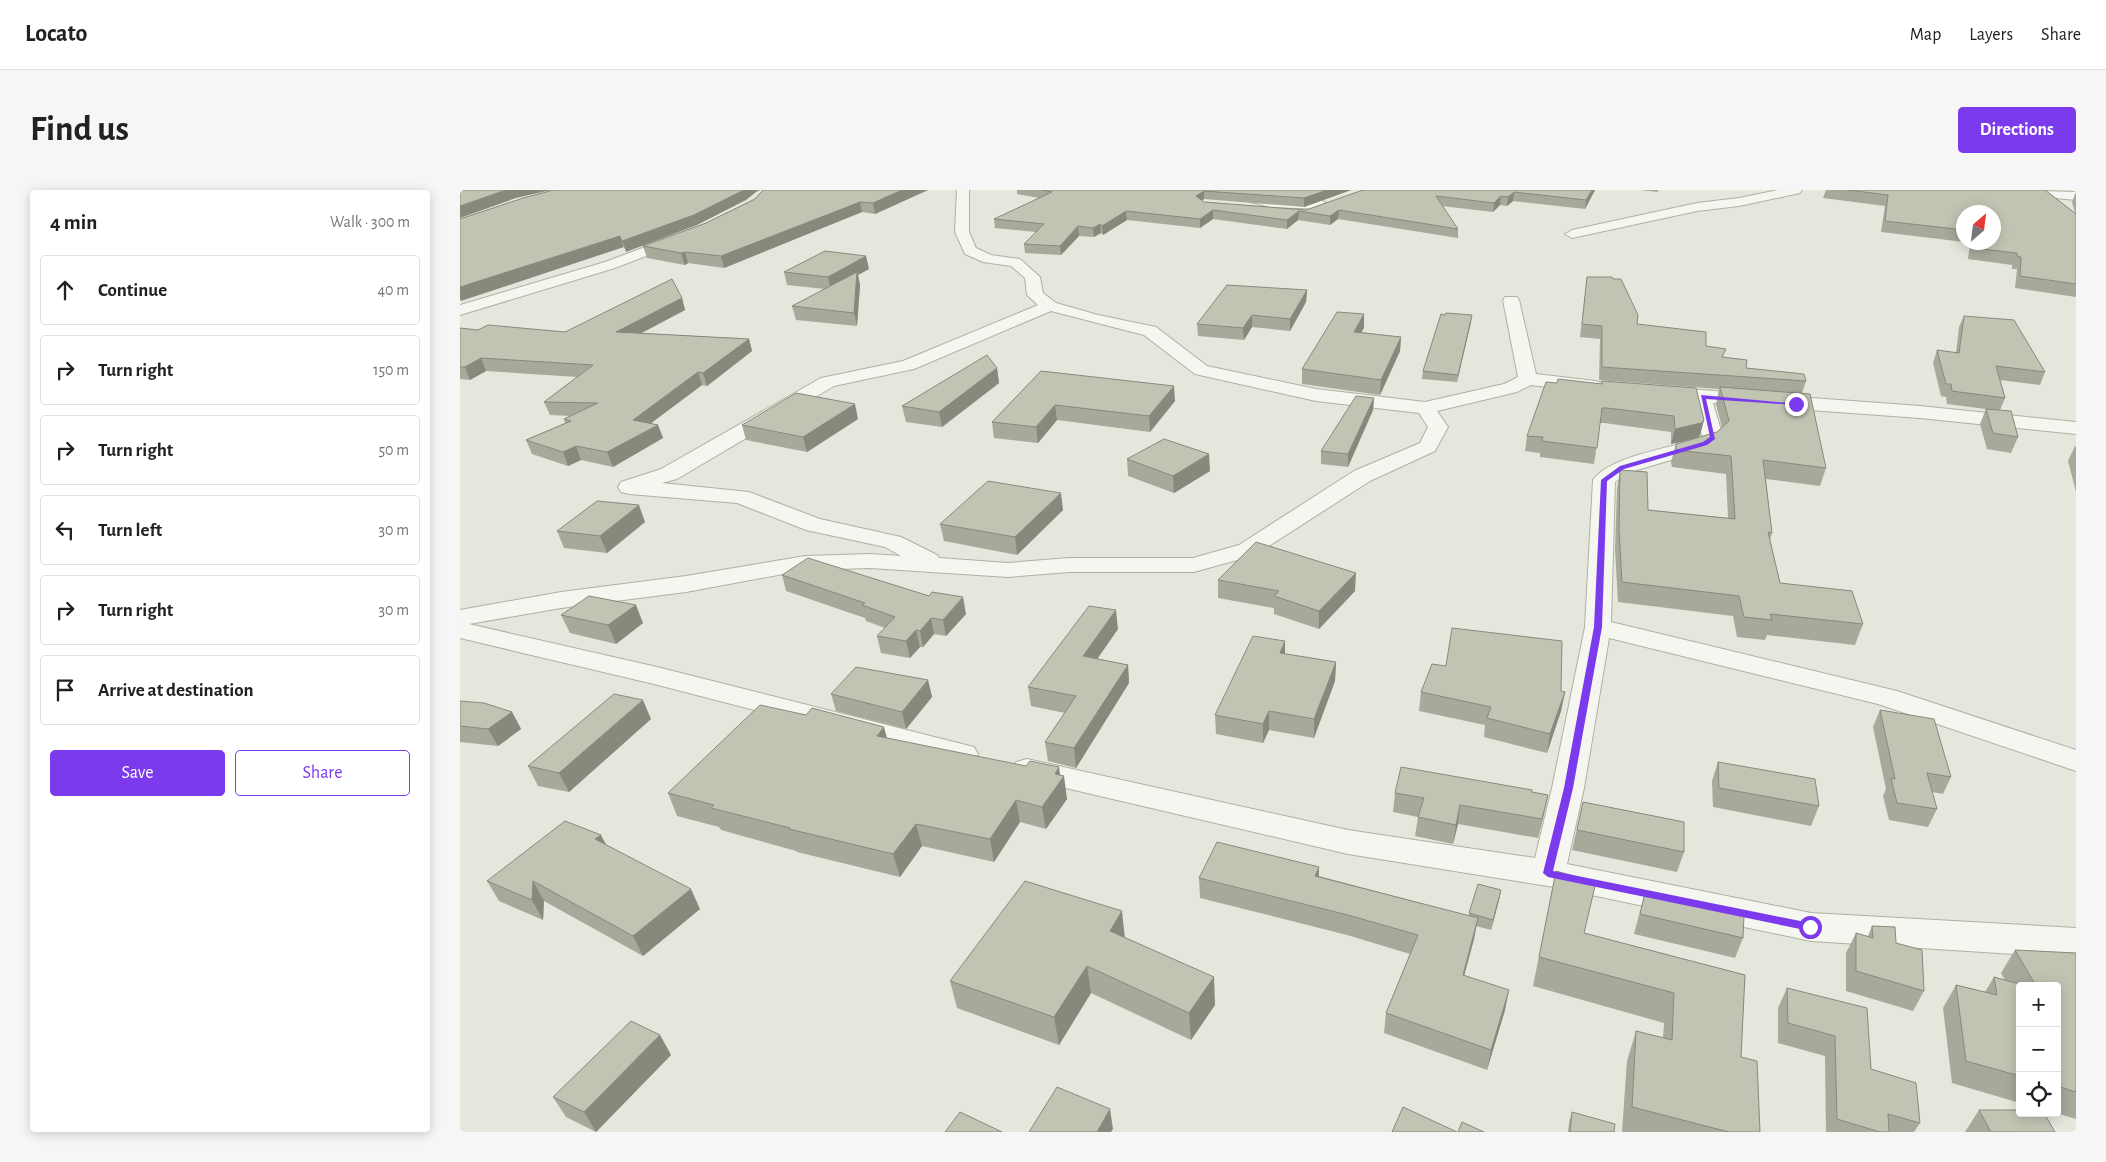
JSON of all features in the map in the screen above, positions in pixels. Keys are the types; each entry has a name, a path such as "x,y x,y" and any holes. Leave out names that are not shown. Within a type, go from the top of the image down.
{"street":[{"path":"963,190 962,232 970,251 988,259 1015,262 1032,277 1035,295 1050,306 1095,320 1150,331 1201,370 1316,395 1425,408 1510,388 1528,379 1616,390"},
{"path":"1241,208 1306,213 1329,203 1288,204 1248,199 1241,195 1246,190"},
{"path":"1572,234 1696,207 1739,202 1796,190"},
{"path":"2013,190 2076,196"},
{"path":"460,310 610,265 693,233"},
{"path":"1511,300 1528,379"},
{"path":"935,564 894,542 814,525 741,497 629,487 669,474 828,382 908,365 1050,306"},
{"path":"1645,392 1871,407 2076,428"},
{"path":"1548,873 1568,788 1598,627 1604,480 1622,468 1705,444 1713,438 1702,397"},
{"path":"460,618 561,600 686,584 804,563 870,561 1008,570 1069,565 1194,565 1247,550 1362,476 1428,447 1438,427 1425,408"},
{"path":"1598,627 1887,697 2076,761"},
{"path":"460,630 656,676 925,746 1348,842 1548,873 1810,927 2076,942"}],"building":[{"path":"460,190 506,190 460,206"},
{"path":"554,190 744,190 694,215 622,241 620,236 460,287 460,219"},
{"path":"763,190 902,190 873,203 860,202 721,256 681,253 643,246 706,223 755,199"},
{"path":"1042,190 1327,190 1304,198 1204,191 1196,196 1204,202 1306,210 1363,190 1592,190 1586,200 1514,192 1508,197 1501,196 1494,203 1436,196 1458,229 1339,210 1330,216 1299,211 1287,220 1213,210 1200,219 1126,211 1102,226 1100,224 1093,228 1078,226 1060,246 1024,244 1044,224 994,219 1052,192"},
{"path":"1848,190 2045,190 2076,214 2076,284 2020,276 2021,257 2017,256 2017,253 1990,250 2001,250 2001,205 1956,205 1956,229 1885,221 1888,195"},
{"path":"825,251 866,256 828,277 784,272"},
{"path":"857,272 854,313 792,306"},
{"path":"1587,277 1621,279 1638,315 1637,324 1706,332 1706,346 1726,349 1722,357 1747,360 1746,368 1804,374 1806,381 1602,367 1602,326 1582,324"},
{"path":"672,279 682,298 616,332 749,339 703,373 698,372 633,420 658,425 607,452 576,446 563,452 526,440 571,421 564,419 598,403 544,402 593,365 481,358 465,367 460,367 460,328 478,330 488,325 565,332"},
{"path":"1227,285 1307,290 1290,319 1252,315 1243,328 1197,324"},
{"path":"1337,312 1364,314 1354,332 1401,337 1381,380 1302,369"},
{"path":"1446,313 1472,315 1458,375 1423,371 1441,314 1445,315"},
{"path":"1964,316 2014,320 2045,372 1996,366 2005,398 1952,391 1951,384 1946,384 1937,350 1959,353"},
{"path":"987,355 997,368 939,412 902,406"},
{"path":"1041,371 1174,386 1149,416 1055,405 1036,427 992,422"},
{"path":"1558,379 1602,384 1602,381 1696,388 1704,420 1701,423 1675,429 1674,416 1602,408 1597,448 1542,441 1543,437 1527,436 1546,382 1557,383"},
{"path":"1720,387 1810,394 1826,468 1763,460 1772,533 1768,532 1780,583 1852,591 1863,624 1770,614 1772,620 1744,617 1739,596 1622,582 1619,530 1620,470 1647,472 1648,510 1735,519 1731,456 1676,450 1676,444 1717,432 1729,421"},
{"path":"796,393 855,404 803,437 742,425"},
{"path":"1356,396 1374,398 1348,454 1321,451"},
{"path":"1986,409 2011,411 2018,437 1993,433"},
{"path":"1164,439 1209,454 1173,476 1127,459"},
{"path":"988,481 1061,493 1015,537 940,524"},
{"path":"597,501 639,505 600,536 557,531"},
{"path":"1256,542 1356,573 1319,611 1274,596 1279,591 1218,580"},
{"path":"808,558 929,596 932,592 963,597 943,620 931,618 920,631 916,630 906,641 877,636 895,617 862,605 865,603 782,575"},
{"path":"589,596 636,605 608,625 561,615"},
{"path":"1089,606 1116,610 1083,656 1128,665 1074,748 1045,742 1076,696 1028,687"},
{"path":"1452,628 1562,641 1561,691 1565,692 1550,734 1487,718 1491,707 1421,692 1432,664 1446,666"},
{"path":"1253,636 1285,641 1280,653 1336,662 1314,719 1269,711 1263,724 1215,715"},
{"path":"856,667 928,680 902,712 831,694"},
{"path":"614,694 643,700 559,773 528,766"},
{"path":"460,701 484,703 512,712 488,729 460,726"},
{"path":"760,705 806,715 812,708 884,727 877,736 1026,766 1030,761 1059,767 1055,774 1064,776 1042,807 1016,800 990,839 916,824 893,854 711,808 714,805 668,793"},
{"path":"1880,710 1934,719 1951,777 1927,773 1937,809 1897,803 1891,778 1895,779"},
{"path":"1718,762 1815,779 1819,806 1719,788"},
{"path":"1401,767 1532,790 1532,792 1548,795 1542,819 1460,805 1456,825 1418,817 1424,798 1395,793"},
{"path":"1583,802 1684,822 1684,852 1577,830"},
{"path":"565,821 601,835 595,839 691,889 633,936 533,881 532,900 487,881"},
{"path":"1217,842 1319,867 1315,876 1478,918 1463,975 1509,990 1491,1050 1386,1013 1418,935 1348,915 1199,878"},
{"path":"1556,871 1596,882 1584,933 1745,975 1741,1057 1757,1061 1760,1132 1729,1132 1632,1107 1636,1031 1672,1040 1674,993 1539,957"},
{"path":"1025,881 1122,911 1110,931 1214,977 1189,1013 1087,966 1054,1017 950,981"},
{"path":"1478,884 1501,890 1493,920 1469,913"},
{"path":"1645,893 1744,915 1743,938 1640,914"},
{"path":"1872,926 1895,927 1896,943 1922,950 1924,991 1856,971 1856,933 1873,938"},
{"path":"2015,950 2076,953 2076,1092 2061,1087 2061,982 2034,982"},
{"path":"1994,977 2016,983 2016,1075 1966,1061 1956,985 1997,995"},
{"path":"1787,988 1867,1008 1871,1069 1916,1083 1920,1123 1888,1114 1889,1132 1880,1132 1837,1119 1835,1036 1788,1023"},
{"path":"631,1021 660,1035 584,1112 553,1097"},
{"path":"1057,1087 1110,1109 1097,1132 1029,1132"},
{"path":"1403,1107 1457,1132 1392,1132"},
{"path":"1979,1110 2016,1110 2016,1117 2046,1117 2055,1132 1991,1132"},
{"path":"960,1112 1002,1132 945,1132"},
{"path":"1572,1112 1615,1124 1614,1132 1570,1132"},
{"path":"1462,1122 1484,1132 1458,1132"}],"route":[{"path":"1796,404 1702,397 1713,438 1705,444 1622,468 1604,480 1598,627 1568,788 1548,873 1810,927"}]}
